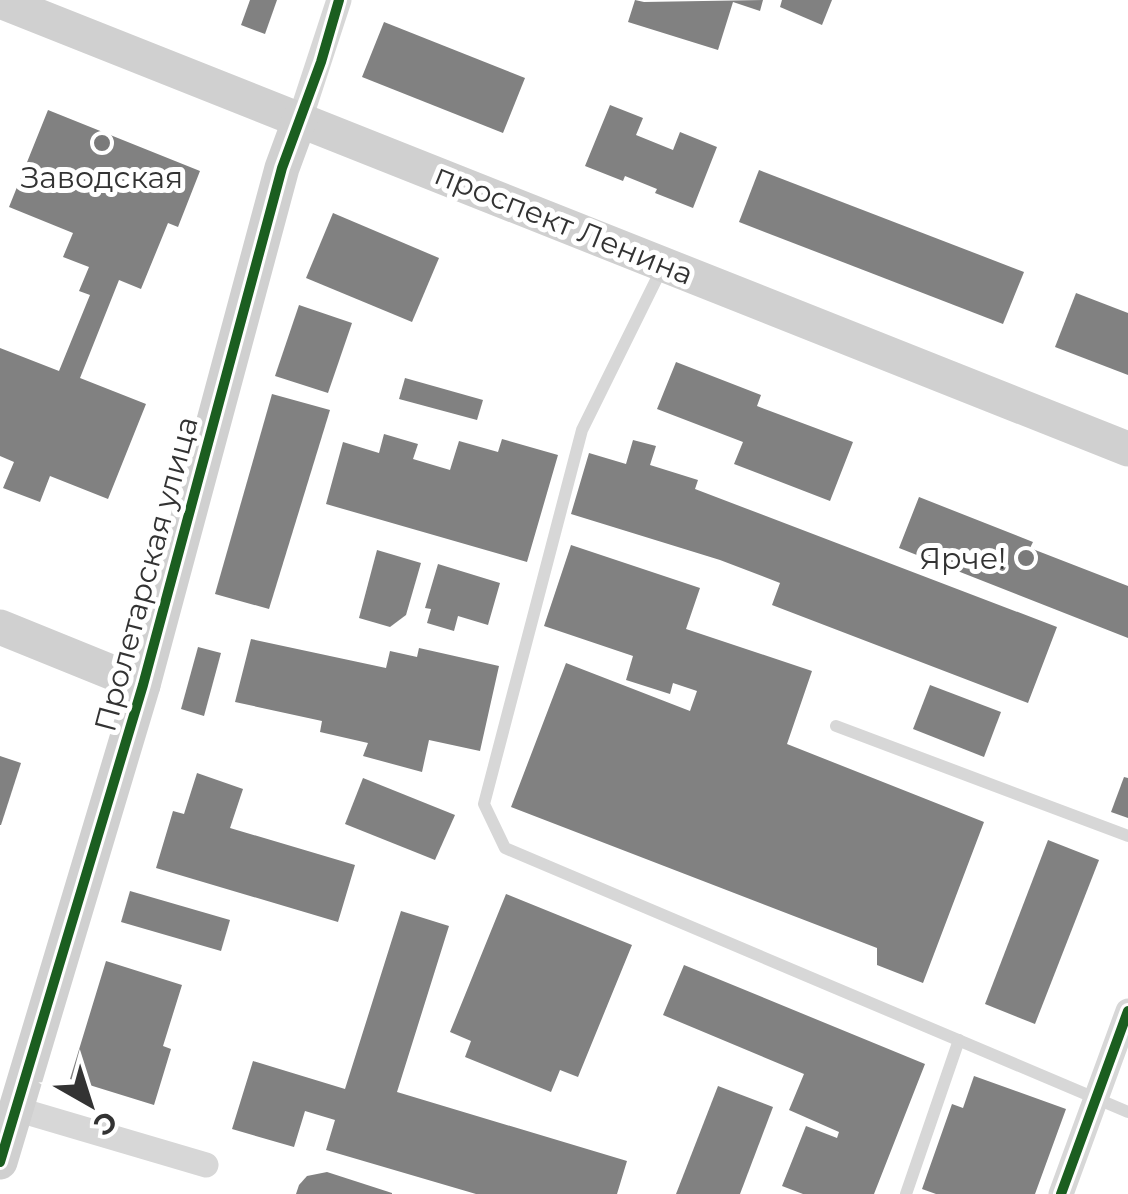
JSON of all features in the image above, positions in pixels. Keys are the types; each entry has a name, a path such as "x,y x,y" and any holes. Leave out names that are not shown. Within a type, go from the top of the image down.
{"street":[{"name":"Пролетарская улица","path":"0,1162 142,684 282,168 339,0"},
{"name":"проспект Ленина","path":"0,1 1128,449"},
{"path":"0,627 142,684"},
{"path":"1061,1194 1128,1011"},
{"path":"16,1109 206,1165"}],"lane":[{"path":"664,264 582,430 484,804 505,848 1128,1112"},
{"path":"836,726 1128,836"},
{"path":"906,1194 959,1040"}],"building":[{"path":"250,0 277,0 265,34 241,25"},
{"path":"635,0 763,0 760,11 733,2 718,50 628,22"},
{"path":"782,0 832,0 822,25 780,7"},
{"path":"384,22 525,78 503,133 362,77"},
{"path":"610,105 643,118 636,135 673,150 680,132 717,147 693,208 625,176 623,181 585,166"},
{"path":"48,110 200,171 178,227 168,223 141,289 119,280 80,378 146,404 108,499 50,476 40,502 3,488 14,462 0,456 0,348 59,371 90,295 79,291 89,267 63,257 73,233 9,207"},
{"path":"759,170 1024,272 1003,324 739,222"},
{"path":"333,213 439,258 412,322 306,278"},
{"path":"1076,293 1128,313 1128,375 1055,347"},
{"path":"299,305 352,323 328,393 275,376"},
{"path":"676,362 761,395 757,406 853,442 830,501 734,464 743,442 657,409"},
{"path":"405,378 483,400 477,420 399,399"},
{"path":"272,394 330,410 269,609 215,594"},
{"path":"384,434 418,444 413,459 450,470 459,441 498,452 502,439 558,455 527,562 326,504 343,442 379,453"},
{"path":"633,440 656,446 650,465 698,480 695,489 1057,627 1028,703 772,605 780,583 720,560 571,514 589,453 626,464"},
{"path":"919,497 1033,542 1030,548 1128,586 1128,638 899,548"},
{"path":"571,545 700,588 686,629 812,671 787,744 984,822 923,983 877,965 877,948 511,807 566,663 690,711 697,691 673,683 670,694 626,680 633,656 544,626"},
{"path":"377,550 421,563 406,615 390,627 359,618"},
{"path":"438,564 500,583 488,625 458,616 454,631 427,623 431,609 425,608"},
{"path":"251,639 386,668 390,651 417,657 419,648 499,666 480,751 429,740 422,772 363,756 368,743 320,732 322,721 235,702"},
{"path":"198,647 221,653 204,716 181,709"},
{"path":"930,685 1001,712 984,757 913,729"},
{"path":"0,756 21,763 1,825 0,825"},
{"path":"197,773 243,789 230,828 355,865 338,922 156,868 173,811 184,814"},
{"path":"1124,777 1128,778 1128,818 1111,812"},
{"path":"363,778 455,815 435,860 345,824"},
{"path":"1048,840 1099,860 1035,1024 985,1004"},
{"path":"130,891 230,920 221,951 121,922"},
{"path":"506,894 632,945 578,1077 560,1070 551,1092 465,1057 471,1041 450,1032"},
{"path":"401,911 449,926 397,1092 627,1161 617,1194 476,1194 326,1150 335,1120 305,1111 294,1147 232,1129 253,1061 345,1089"},
{"path":"106,961 182,985 163,1046 171,1049 154,1105 70,1079"},
{"path":"684,965 925,1064 874,1194 803,1194 782,1186 806,1126 837,1138 839,1132 789,1110 804,1074 663,1015"},
{"path":"974,1076 1066,1109 1035,1194 936,1194 922,1189 952,1104 963,1108"},
{"path":"718,1086 773,1107 740,1194 676,1194"},
{"path":"327,1172 392,1194 296,1194 307,1176"}],"cycle path":[{"path":"0,1162 143,685 282,168 339,0"},
{"path":"1061,1194 1128,1011"}],"place":[{"name":"Заводская","path":"102,143"},
{"name":"Ярче!","path":"1026,558"}]}
